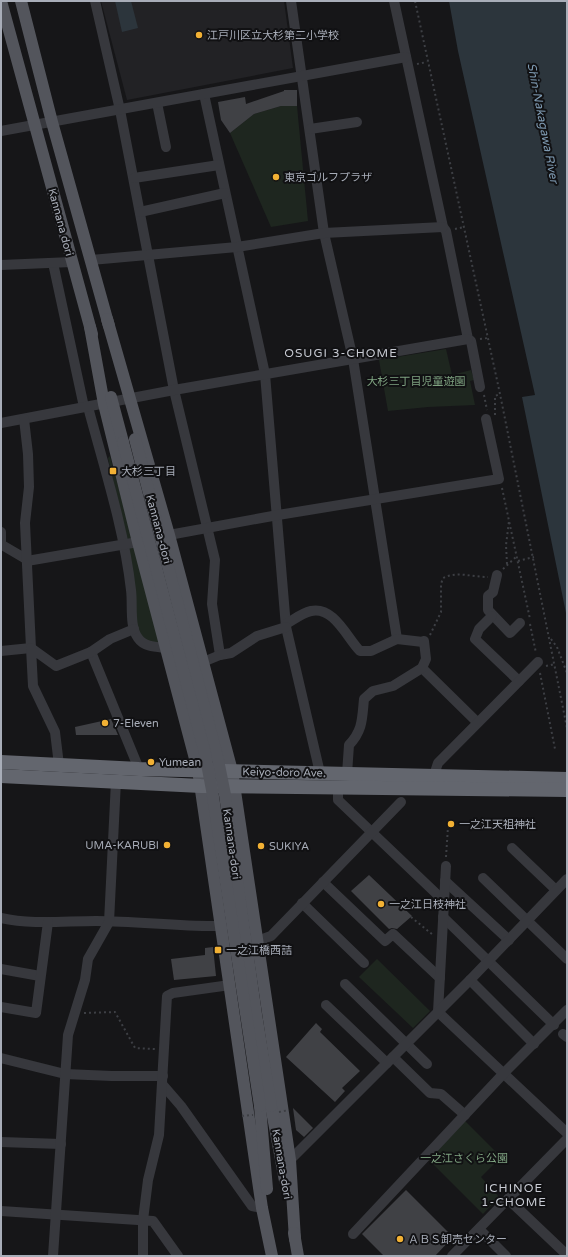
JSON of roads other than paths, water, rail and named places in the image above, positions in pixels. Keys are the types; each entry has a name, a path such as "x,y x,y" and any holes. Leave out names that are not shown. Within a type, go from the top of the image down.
{"highway":[{"name":"Keiyo-doro Ave.","path":"1,762 139,769 567,779"},
{"name":"Keiyo-doro Ave.","path":"1,776 200,786 567,790"}],"main road":[{"name":"Kannana dori","path":"2,1 34,125 90,327 118,401"},
{"name":"Kannana dori","path":"21,1 52,122 107,319 118,401"},
{"name":"Kannana-dori","path":"118,401 135,439 218,760 256,1014 266,1106 273,1256"},
{"name":"Kannana-dori","path":"118,401 123,442 199,732 212,790 266,1106 298,1256"},
{"path":"118,401 169,535 232,771 290,1160 295,1239"},
{"path":"118,401 138,542 198,770 262,1208 273,1256"}],"street":[{"path":"95,1 134,178 174,390 215,560 212,604 220,655"},
{"path":"291,1 324,233 353,359 396,639"},
{"path":"394,1 443,227 446,231 468,339 471,341 480,386"},
{"path":"1,132 406,57"},
{"path":"204,94 265,374 286,625 320,773"},
{"path":"157,103 166,147"},
{"path":"310,129 358,122"},
{"path":"134,178 219,165"},
{"path":"140,212 225,193"},
{"path":"91,260 237,247 324,233 443,227"},
{"path":"1,265 72,262"},
{"path":"53,263 86,407 124,544 131,591 134,629 138,639 146,645 166,648"},
{"path":"1,423 174,390 468,339"},
{"path":"169,535 207,527 499,479 491,418"},
{"path":"24,419 28,454 29,487 25,523 33,686 55,732 59,765"},
{"path":"1,532 1,545 26,560 138,542"},
{"path":"497,575 493,592 488,596 488,610 492,616 510,633 520,623"},
{"path":"203,662 220,655 231,653 257,636 286,625 308,612 317,611 330,616 338,623 360,651 372,651 396,639 423,642 426,660 422,668 393,686 373,690 364,699 360,731 358,736 349,745 347,774"},
{"path":"492,616 479,629 475,639 519,681"},
{"path":"1,651 31,648 56,666 91,652 110,640 134,629"},
{"path":"91,652 139,769"},
{"path":"436,776 438,763 538,662"},
{"path":"422,668 477,722"},
{"path":"53,1256 68,1035 85,980 88,959 109,922 116,782"},
{"path":"338,788 338,800 444,901"},
{"path":"257,940 271,936 401,802"},
{"path":"512,848 556,890"},
{"path":"438,1012 446,866"},
{"path":"484,878 567,959"},
{"path":"290,1160 489,961 567,878"},
{"path":"445,881 508,940"},
{"path":"323,882 385,941 393,934 440,978"},
{"path":"302,903 364,963"},
{"path":"443,917 554,1024"},
{"path":"1,918 19,922 109,922 222,926"},
{"path":"1,1007 36,1012 48,922"},
{"path":"1,969 40,976"},
{"path":"470,980 534,1044"},
{"path":"346,984 427,1064"},
{"path":"144,1256 142,1220 148,1180 159,1135 167,996 173,993 230,985"},
{"path":"326,1006 430,1093 441,1094 465,1115"},
{"path":"353,1234 504,1073 567,1010"},
{"path":"438,1012 567,1133"},
{"path":"1,1058 65,1074 162,1080 252,1206 262,1208"},
{"path":"458,1254 479,1229 567,1139"},
{"path":"1,1142 61,1144"},
{"path":"508,1199 567,1255"},
{"path":"1,1210 153,1221 178,1256"},
{"path":"479,1229 506,1256"}],"water":[{"path":"115,1 131,1 138,28 122,32"},
{"name":"Shin-Nakagawa River","path":"449,1 567,1 567,618 522,397 535,395 458,51"}],"place":[{"name":"江戸川区立大杉第二小学校","path":"199,35"},
{"name":"東京ゴルフプラザ","path":"276,177"},
{"name":"大杉三丁目","path":"113,471"},
{"name":"7-Eleven","path":"105,723"},
{"name":"Yumean","path":"151,762"},
{"name":"一之江天祖神社","path":"451,824"},
{"name":"UMA-KARUBI","path":"167,845"},
{"name":"SUKIYA","path":"261,846"},
{"name":"一之江日枝神社","path":"381,904"},
{"name":"一之江橋西詰","path":"218,950"},
{"name":"ＡＢＳ卸売センター","path":"400,1239"}],"district":[{"name":"OSUGI 3-CHOME","path":"341,353"},
{"name":"ICHINOE 1-CHOME","path":"514,1195"}],"park label":[{"name":"大杉三丁目児童遊園","path":"416,381"},
{"name":"一之江さくら公園","path":"464,1158"}]}
